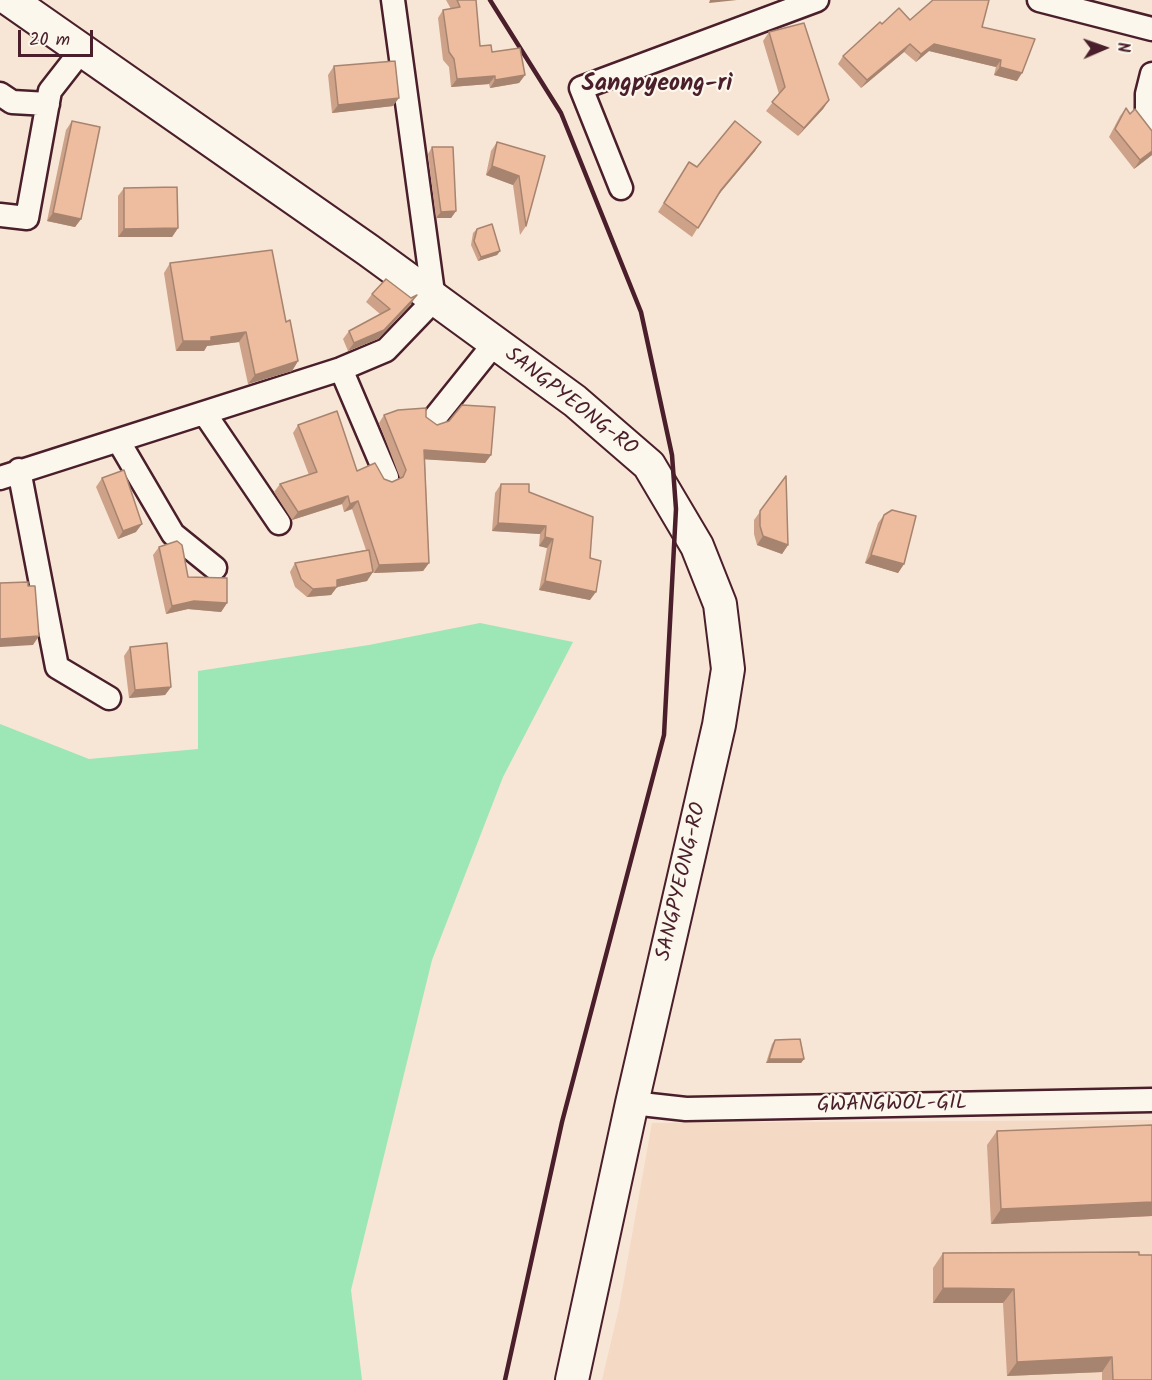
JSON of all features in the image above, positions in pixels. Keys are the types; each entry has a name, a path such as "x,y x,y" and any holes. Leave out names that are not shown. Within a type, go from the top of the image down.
{"main road":[{"name":"SANGPYEONG-RO","path":"10,0 368,250 575,401 649,465 697,546 720,604 728,669 719,725 632,1103 572,1380"}],"street":[{"path":"109,698 57,667 10,474 119,442 341,369 386,350 434,300 393,0"},
{"path":"621,188 581,88 817,0"},
{"path":"1039,0 1152,29"},
{"path":"0,215 27,218 50,92 82,50"},
{"path":"1152,74 1147,94 1147,122 1152,128"},
{"path":"0,94 12,102 48,104"},
{"path":"433,420 494,344"},
{"path":"341,369 387,477"},
{"path":"205,414 279,522"},
{"path":"119,442 173,534 215,568"},
{"name":"GWANGWOL-GIL","path":"632,1103 686,1109 1152,1100"}],"shaded area":[{"path":"1152,1120 1152,1380 602,1380 619,1308 652,1123"}],"green space":[{"path":"480,623 573,642 503,777 432,960 351,1290 362,1380 0,1380 0,724 89,759 198,749 198,671 369,645"}],"building":[{"path":"457,0 476,0 480,46 491,45 492,52 520,48 525,75 495,80 495,76 457,79 454,59 449,52 443,10 460,7"},
{"path":"933,0 989,0 982,27 1035,39 1022,73 1000,67 1001,60 934,44 921,54 910,44 867,80 843,56 899,8 910,20"},
{"path":"804,23 829,100 804,128 772,102 785,87 769,32"},
{"path":"395,61 399,98 338,105 334,66"},
{"path":"1126,108 1130,114 1135,109 1152,131 1152,151 1140,160 1115,129"},
{"path":"72,121 100,127 81,219 53,213"},
{"path":"735,121 761,142 721,190 698,228 664,203 689,162 697,167"},
{"path":"497,142 545,156 526,226 519,176 492,166"},
{"path":"432,147 453,147 456,211 441,212"},
{"path":"177,187 178,228 124,229 124,188"},
{"path":"492,224 500,251 481,257 474,241 477,229"},
{"path":"272,250 286,322 290,320 298,361 255,375 246,332 211,337 211,341 183,341 170,263"},
{"path":"386,279 411,298 417,295 384,330 354,343 349,331 390,309 372,294"},
{"path":"462,405 495,407 491,455 424,450 429,563 379,565 358,501 350,504 348,496 298,512 280,484 317,472 298,425 337,411 357,471 375,463 384,479 392,482 403,477 406,470 384,415 398,410 426,408 426,417 437,425 449,421"},
{"path":"124,470 142,524 123,531 102,478"},
{"path":"786,476 788,545 763,536 760,526 760,511"},
{"path":"501,484 529,484 529,492 593,517 590,558 601,561 596,592 545,581 553,539 545,537 546,526 498,523"},
{"path":"892,510 916,516 904,564 871,555 884,515"},
{"path":"177,541 182,545 188,577 227,578 227,603 194,601 172,606 159,547"},
{"path":"369,550 373,572 337,580 337,587 313,589 301,579 295,563"},
{"path":"28,582 28,586 35,586 39,636 0,639 0,583"},
{"path":"167,643 171,687 135,690 130,647"},
{"path":"800,1039 804,1059 769,1059 775,1040"},
{"path":"1152,1125 1152,1202 1001,1209 997,1131"},
{"path":"1139,1252 1139,1255 1152,1255 1152,1380 1113,1380 1112,1357 1017,1362 1014,1289 943,1288 943,1253"}],"railway":[{"path":"490,0 561,113 641,312 672,455 676,509 664,735 562,1122 505,1380"}],"district":[{"name":"Sangpyeong-ri","path":"657,86"}]}
